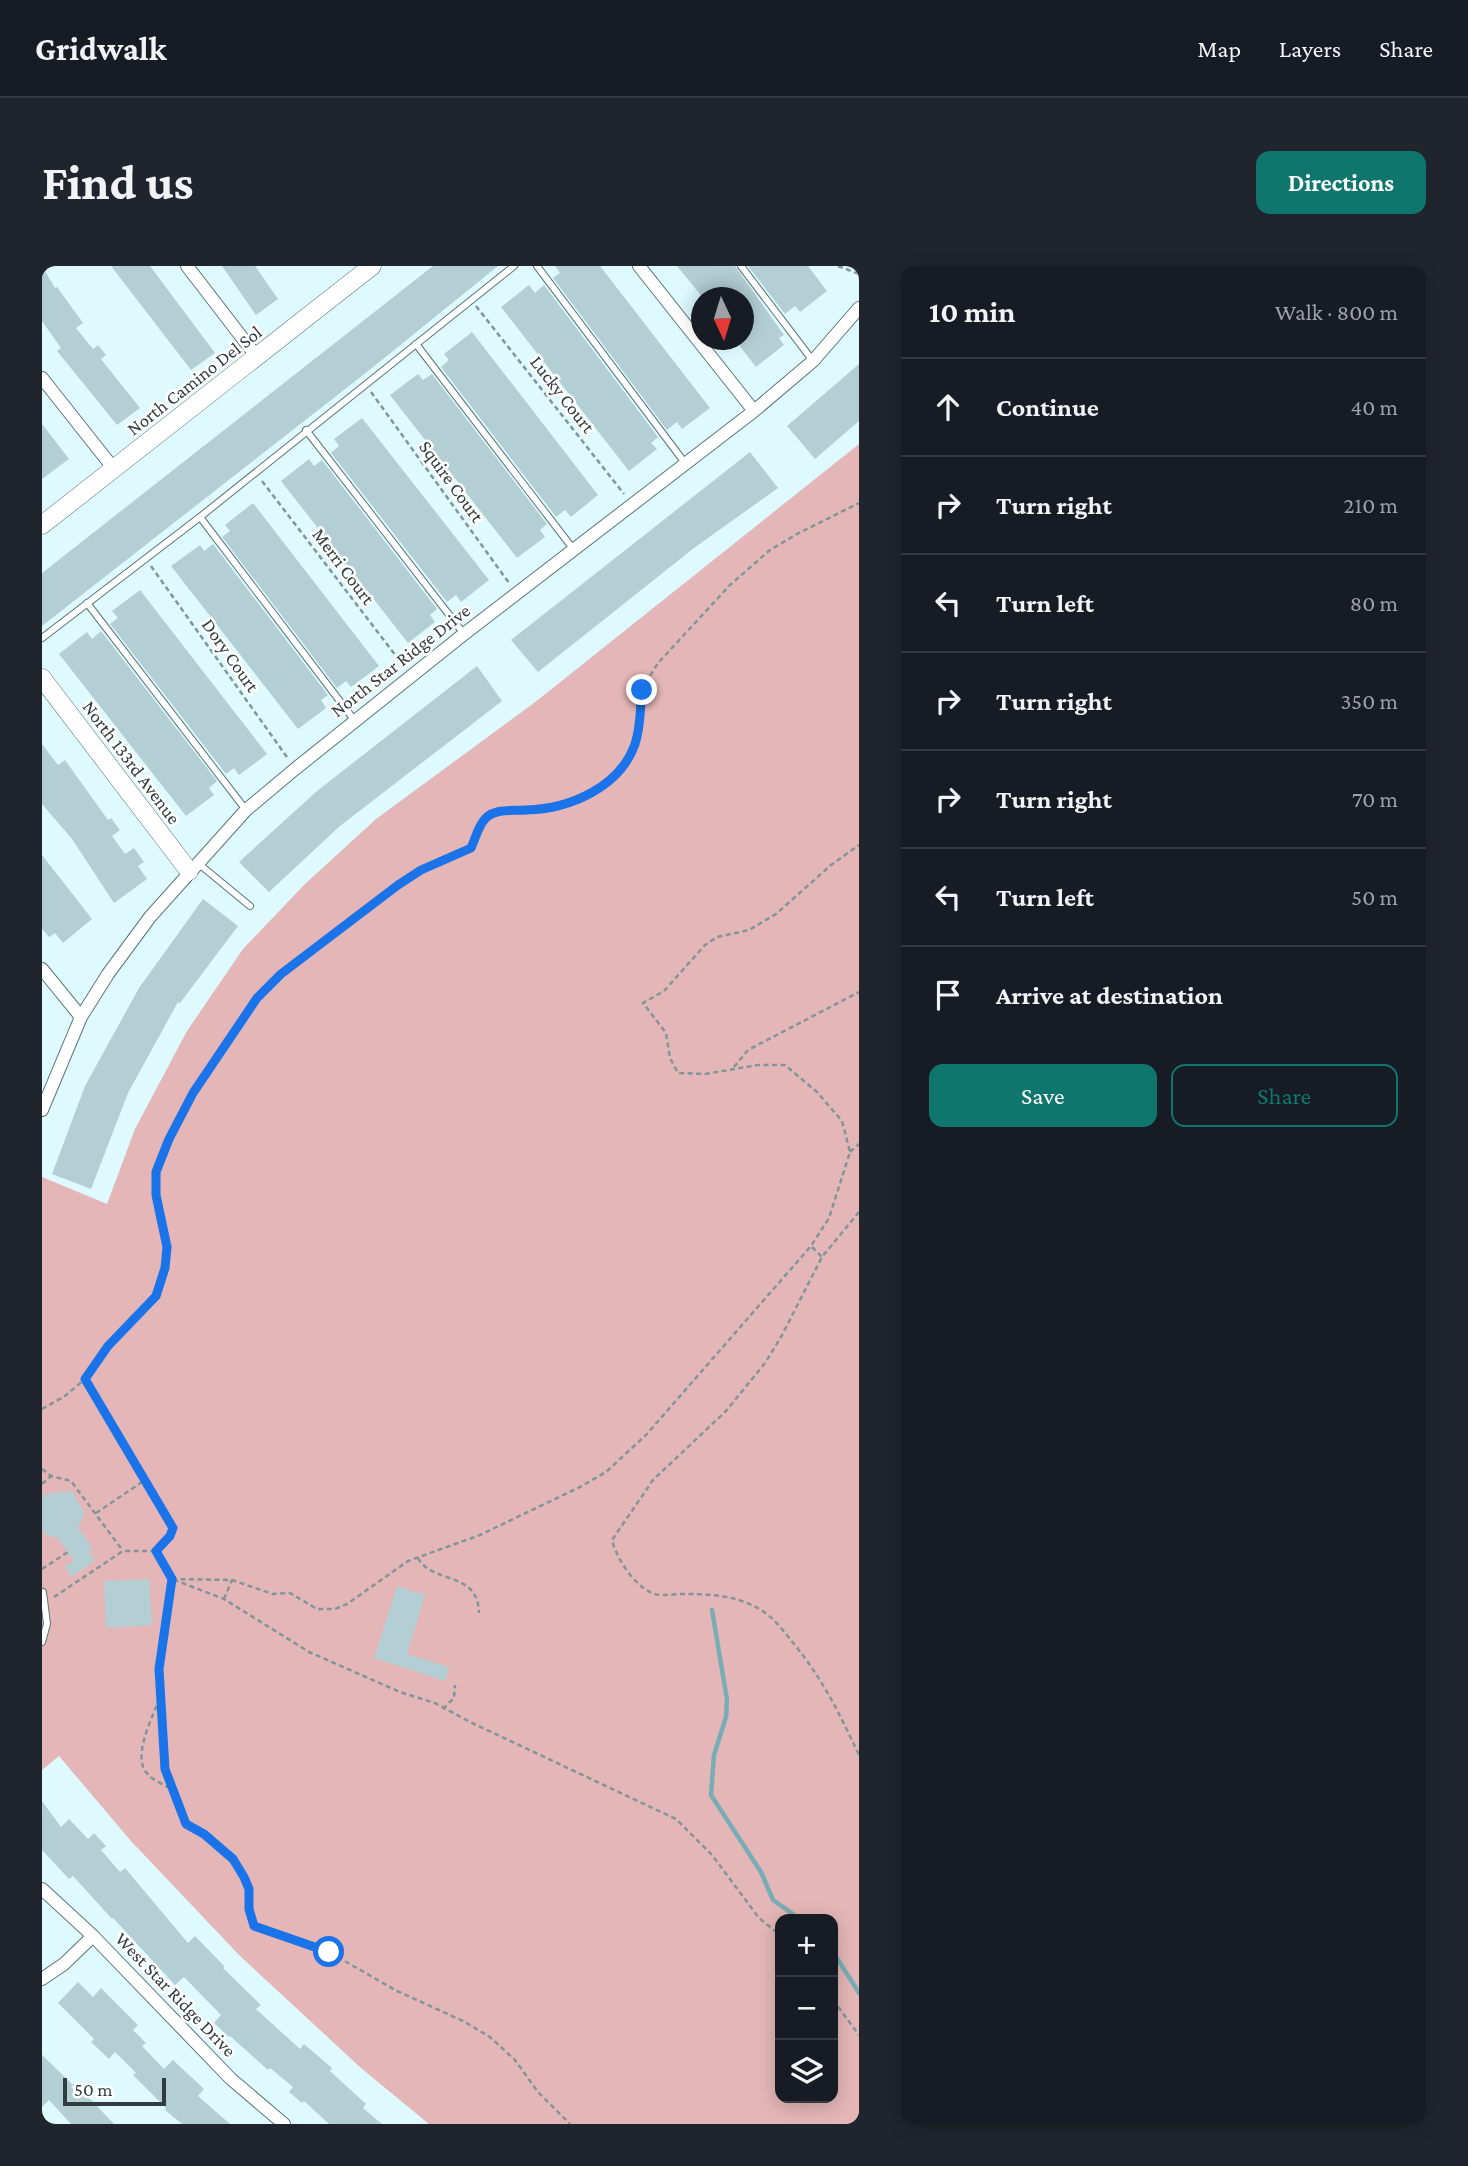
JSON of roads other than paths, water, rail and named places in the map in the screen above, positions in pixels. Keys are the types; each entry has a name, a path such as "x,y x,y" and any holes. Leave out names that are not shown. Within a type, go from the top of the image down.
{"street":[{"path":"187,266 257,357"},
{"name":"North Camino Del Sol","path":"42,525 372,266"},
{"path":"639,266 754,411"},
{"name":"North Star Ridge Drive","path":"42,1110 81,1017 150,917 246,810 464,634 754,411 813,361 859,307"},
{"path":"42,378 114,469"},
{"name":"North 133rd Avenue","path":"42,678 193,867"},
{"path":"42,969 81,1017"},
{"name":"West Star Ridge Drive","path":"42,1889 93,1936 231,2079 284,2124"},
{"path":"42,1979 64,1964 93,1936"}],"lane":[{"path":"42,638 200,517 514,266"},
{"path":"537,266 685,464"},
{"path":"741,266 813,361"},
{"path":"416,344 574,550"},
{"path":"306,430 464,634"},
{"path":"200,517 355,721"},
{"path":"87,603 246,810"},
{"path":"193,867 250,906"},
{"path":"42,1642 47,1624 43,1592"}],"waterway":[{"path":"712,1610 727,1700 726,1717 714,1755 711,1795 761,1872 773,1900 793,1914"},
{"path":"838,1960 859,1993"}]}
